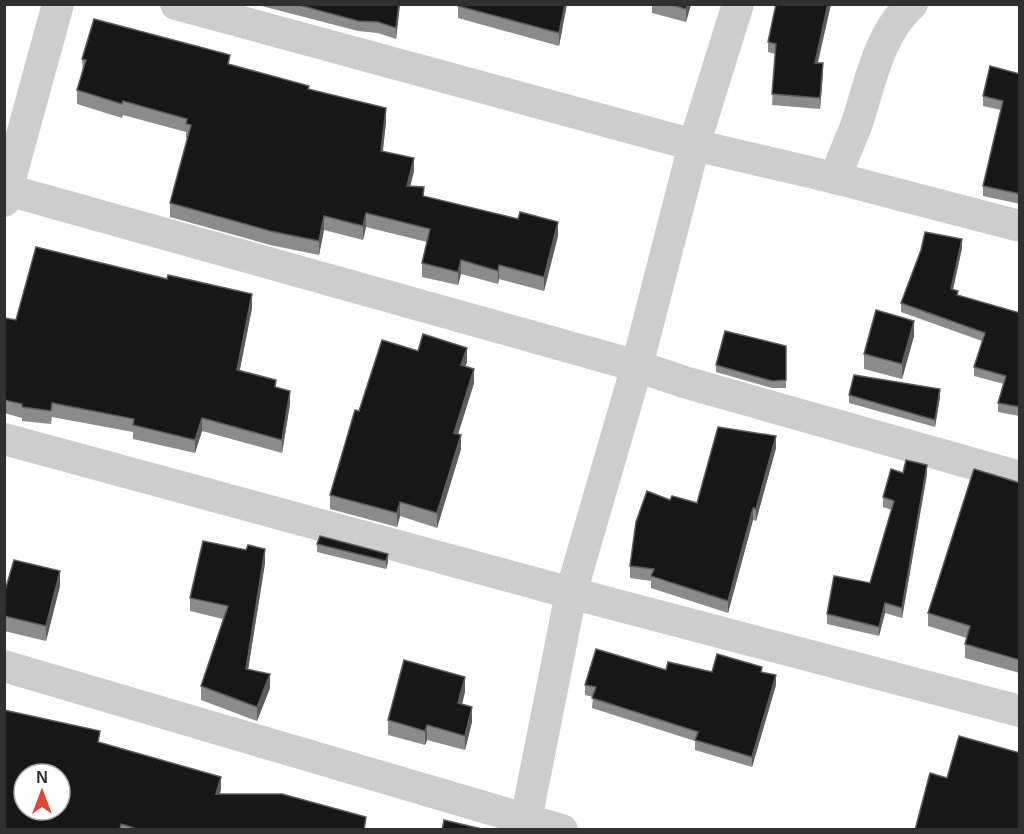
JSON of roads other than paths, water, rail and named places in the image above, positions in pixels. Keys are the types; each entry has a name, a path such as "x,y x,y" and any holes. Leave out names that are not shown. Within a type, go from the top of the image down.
{"street":[{"path":"58,4 5,194 637,366 684,382 1020,477"},
{"path":"176,4 694,145 835,178 1020,226"},
{"path":"525,825 571,593 637,366 694,145 738,4"},
{"path":"835,178 879,55 898,16 912,4"},
{"path":"4,439 571,593 1020,711"},
{"path":"4,666 525,825 562,830"}]}
